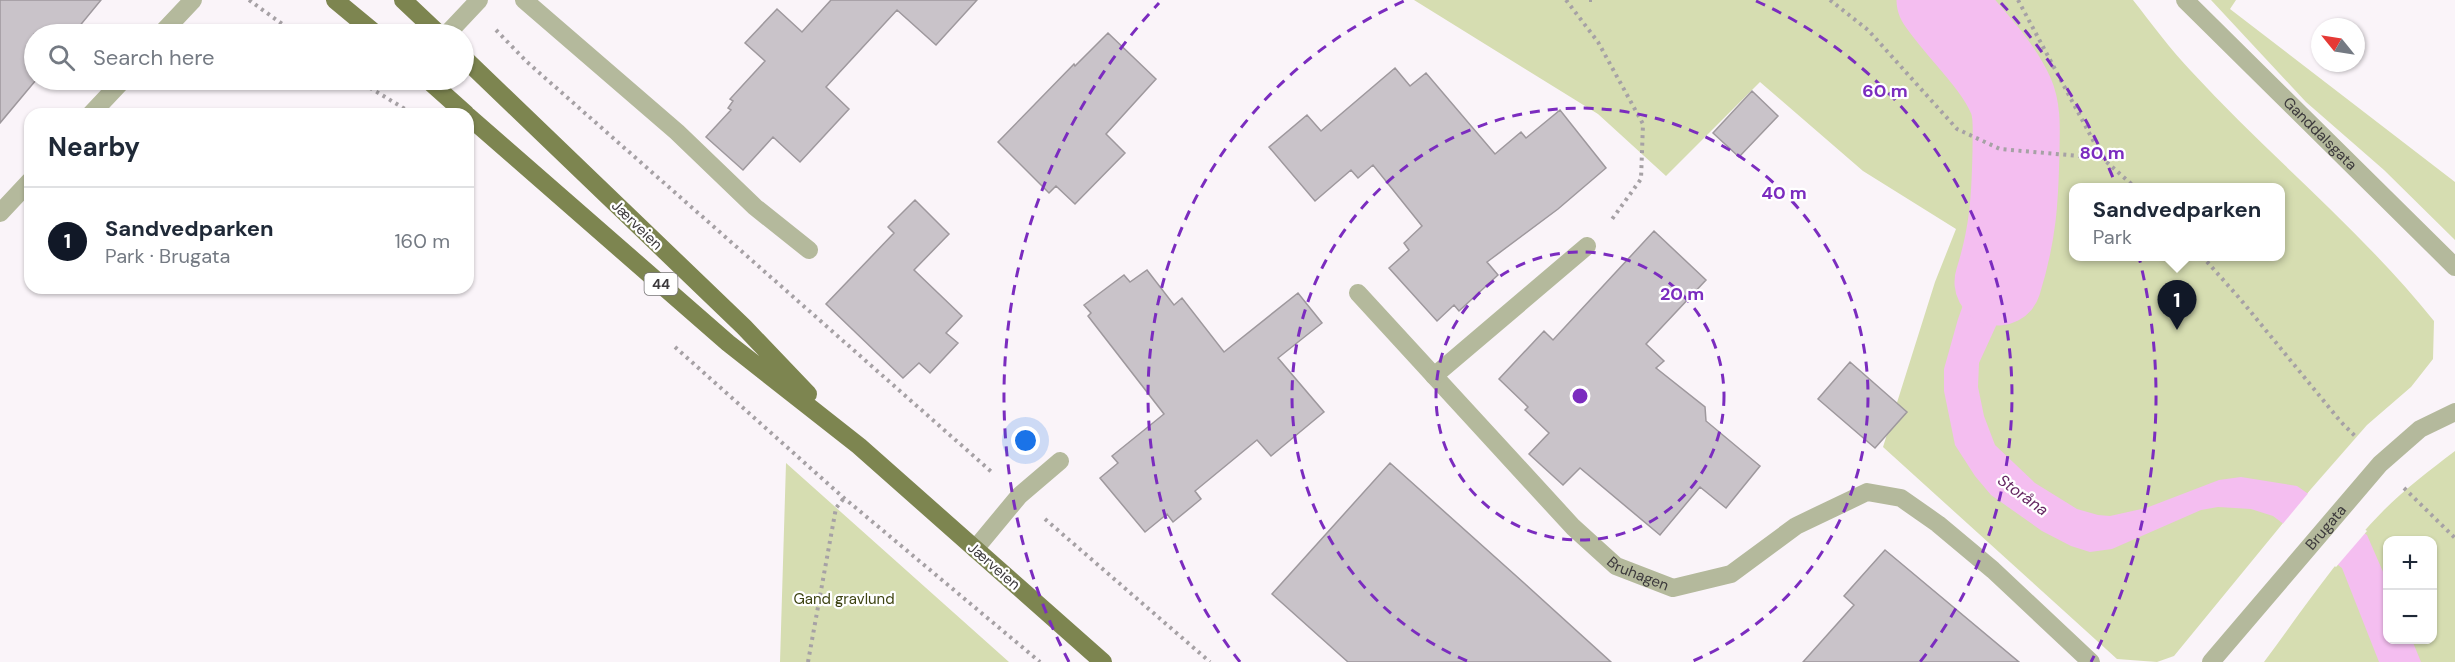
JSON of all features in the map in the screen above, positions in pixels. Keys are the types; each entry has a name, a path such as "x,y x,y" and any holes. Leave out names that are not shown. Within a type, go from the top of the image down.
{"main road":[{"path":"335,0 364,24"},
{"path":"404,0 429,24"},
{"name":"Jærveien","path":"474,68 744,327 859,446"},
{"name":"Jærveien","path":"439,90 459,108"},
{"name":"Jærveien","path":"474,121 728,343 859,446 1103,662"}],"street":[{"path":"171,24 193,0"},
{"path":"524,0 677,132 755,207 809,250"},
{"name":"Ganddalsgata","path":"2185,0 2455,267"},
{"path":"457,24 476,4"},
{"path":"97,108 114,90"},
{"path":"0,213 24,187"},
{"path":"1434,376 1587,246"},
{"name":"Bruhagen","path":"1358,293 1573,527 1616,566 1673,588 1731,574 1796,526 1867,492 1901,498 1938,524 1993,570 2091,662"},
{"name":"Brugata","path":"2211,662 2294,566 2356,489 2380,464 2420,429 2455,412"},
{"path":"975,549 1019,496 1060,461"}],"path":[{"path":"249,0 282,24"},
{"path":"1566,0 1598,42 1643,124 1641,179 1617,215 1587,246"},
{"path":"1589,0 1595,0"},
{"path":"1830,0 1868,30 1957,129 2000,149 2102,158"},
{"path":"2018,0 2102,158 2130,183"},
{"path":"476,4 536,69 1209,662"},
{"path":"373,90 403,108"},
{"path":"2206,261 2340,422 2360,441"},
{"path":"674,346 844,498 1040,662"},
{"path":"2401,486 2455,538"},
{"path":"808,662 836,508 844,498"}],"green space":[{"path":"1414,0 2133,0 2168,45 2221,103 2346,225 2434,321 2433,359 2411,387 2367,425 2311,489 2174,656 2157,662 2117,659 1883,447 1935,282 1956,229 1863,171 1760,82 1666,176 1598,114"},
{"path":"2211,0 2236,0 2230,9 2455,182 2455,240 2384,170 2306,102"},
{"path":"2455,451 2455,662 2264,662 2321,584 2367,527 2418,479"},
{"name":"Gand gravlund","path":"786,463 1009,662 780,662"}],"water":[{"path":"1925,0 1967,0 2027,99 2038,140 2001,136 1982,97 1928,10"},
{"path":"2004,161 2036,164 2029,242 2023,267 1979,363 1978,387 1984,416 1995,445 2035,483 2077,509 2098,515 2110,516 2146,508 2219,480 2241,477 2297,486 2367,535 2383,572 2383,644 2414,644 2421,662 2379,662 2342,568 2273,516 2251,509 2218,507 2201,510 2112,549 2090,552 2071,546 2042,531 1991,495 1975,476 1955,445 1944,391 1944,369 1958,319 1997,211"}],"pier":[{"path":"2310,491 2367,531 2336,567 2281,526"}],"building":[{"path":"0,0 101,0 81,24 24,24 24,90 28,90 0,123"},
{"path":"831,0 977,0 936,45 897,10 826,87 849,109 800,162 773,137 743,170 706,137 731,110 728,108 733,101 730,99 765,61 745,43 777,9 802,32"},
{"path":"1108,33 1156,79 1106,134 1125,153 1075,204 1056,186 1049,193 998,142 1074,64 1075,66"},
{"path":"1395,68 1410,86 1426,73 1495,154 1521,132 1526,138 1560,110 1606,168 1558,209 1487,262 1498,275 1459,311 1454,305 1437,321 1389,268 1409,250 1404,243 1422,226 1373,165 1358,178 1351,170 1315,201 1269,147 1307,115 1321,131"},
{"path":"1752,91 1778,116 1739,157 1713,133"},
{"path":"915,200 949,234 914,270 962,316 946,333 958,343 930,373 919,363 903,378 826,304 894,233 888,227"},
{"path":"1654,231 1706,280 1646,344 1664,361 1656,368 1705,407 1706,421 1760,466 1726,508 1700,487 1660,535 1580,468 1563,485 1529,454 1549,433 1525,410 1528,407 1499,379 1544,331 1553,340"},
{"path":"1147,270 1174,305 1182,298 1224,352 1298,293 1322,323 1278,358 1324,412 1271,456 1257,440 1195,491 1201,499 1173,522 1167,514 1145,532 1100,478 1118,463 1112,456 1164,414 1088,316 1091,313 1084,305 1124,275 1130,282"},
{"path":"1850,362 1907,412 1875,448 1818,399"},
{"path":"1390,463 1611,662 1348,662 1272,594"},
{"path":"1885,550 2019,662 1803,662 1854,605 1844,596"}],"waterway":[{"name":"Storåna","path":"1940,0 1996,70 2011,96 2015,109 2014,201 2007,248 1998,282"}],"place":[{"name":"Sandvedparken","path":"2177,330"}]}
